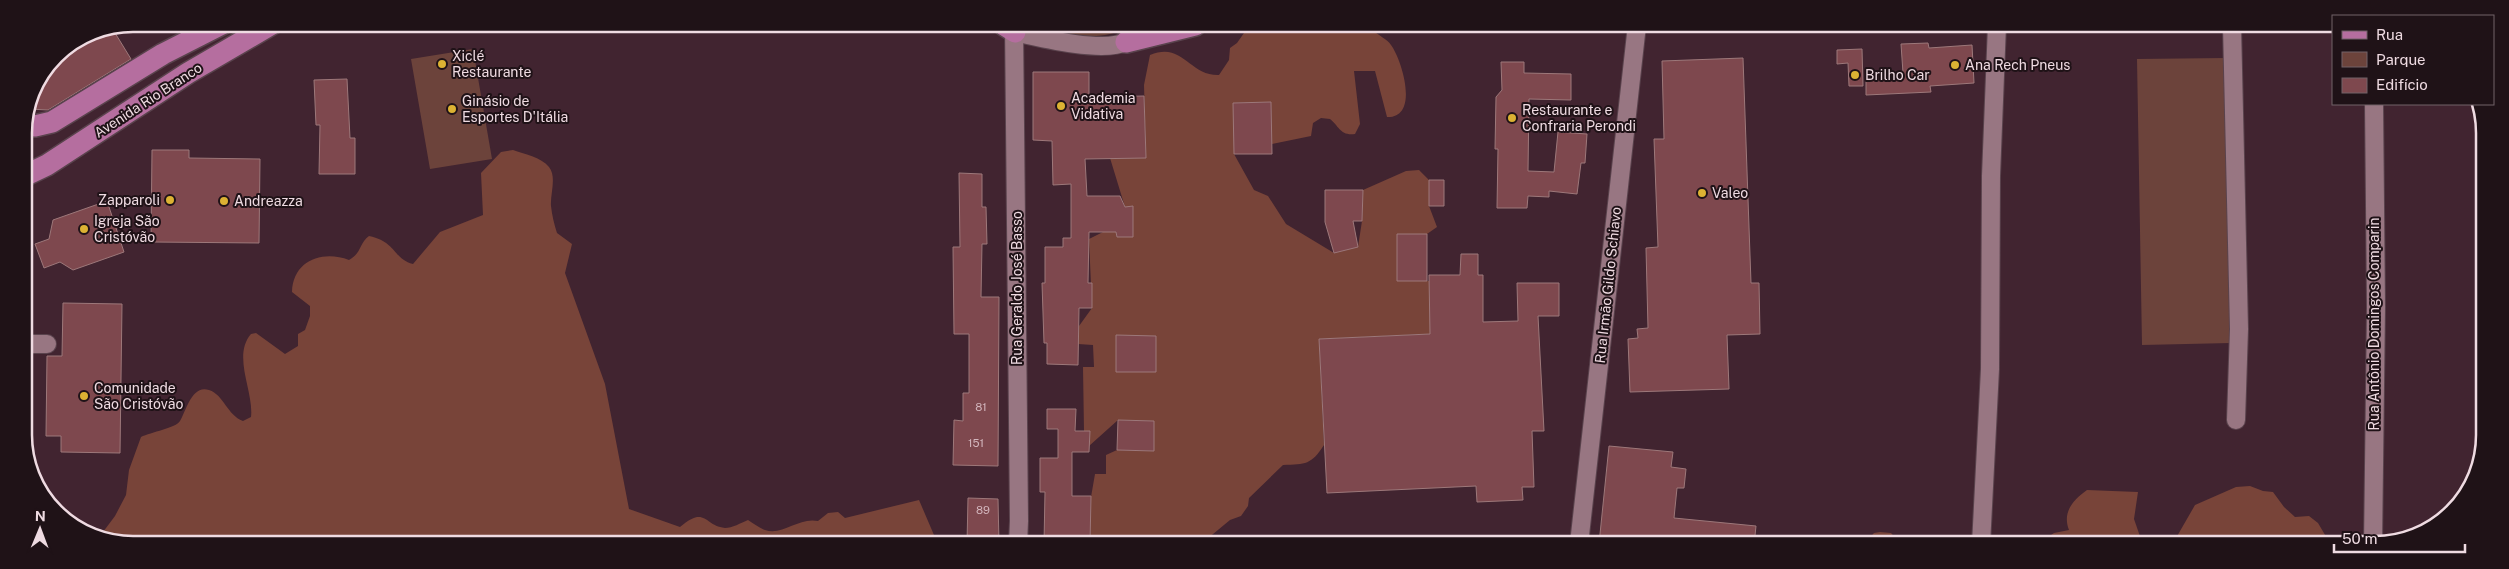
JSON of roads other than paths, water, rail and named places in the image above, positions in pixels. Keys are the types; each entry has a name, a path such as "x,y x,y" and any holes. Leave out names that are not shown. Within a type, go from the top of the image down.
{"main road":[{"name":"Avenida Rio Branco","path":"33,126 52,122 163,54 206,32"},
{"name":"Avenida Rio Branco","path":"33,172 47,165 188,73 258,32"},
{"path":"1126,42 1167,32"}],"street":[{"name":"Rua Geraldo José Basso","path":"1011,32 1020,521 1019,536"},
{"path":"1030,32 1077,44 1106,44 1126,42 1137,32"},
{"name":"Rua Irmão Gildo Schiavo","path":"1580,536 1636,32"},
{"path":"1981,536 1990,369 1991,176 1997,32"},
{"path":"2232,32 2239,329 2236,420"},
{"name":"Rua Antônio Domingos Comparin","path":"2373,536 2376,307 2374,105"},
{"path":"32,344 47,344"}],"place":[{"name":"Xiclé Restaurante","path":"442,64"},
{"name":"Ana Rech Pneus","path":"1955,65"},
{"name":"Brilho Car","path":"1855,75"},
{"name":"Academia Vidativa","path":"1061,106"},
{"name":"Ginásio de Esportes D'Itália","path":"452,109"},
{"name":"Restaurante e Confraria Perondi","path":"1512,118"},
{"name":"Valeo","path":"1702,193"},
{"name":"Zapparoli","path":"170,200"},
{"name":"Andreazza","path":"224,201"},
{"name":"Igreja São Cristóvão","path":"84,229"},
{"name":"Comunidade São Cristóvão","path":"84,396"}]}
